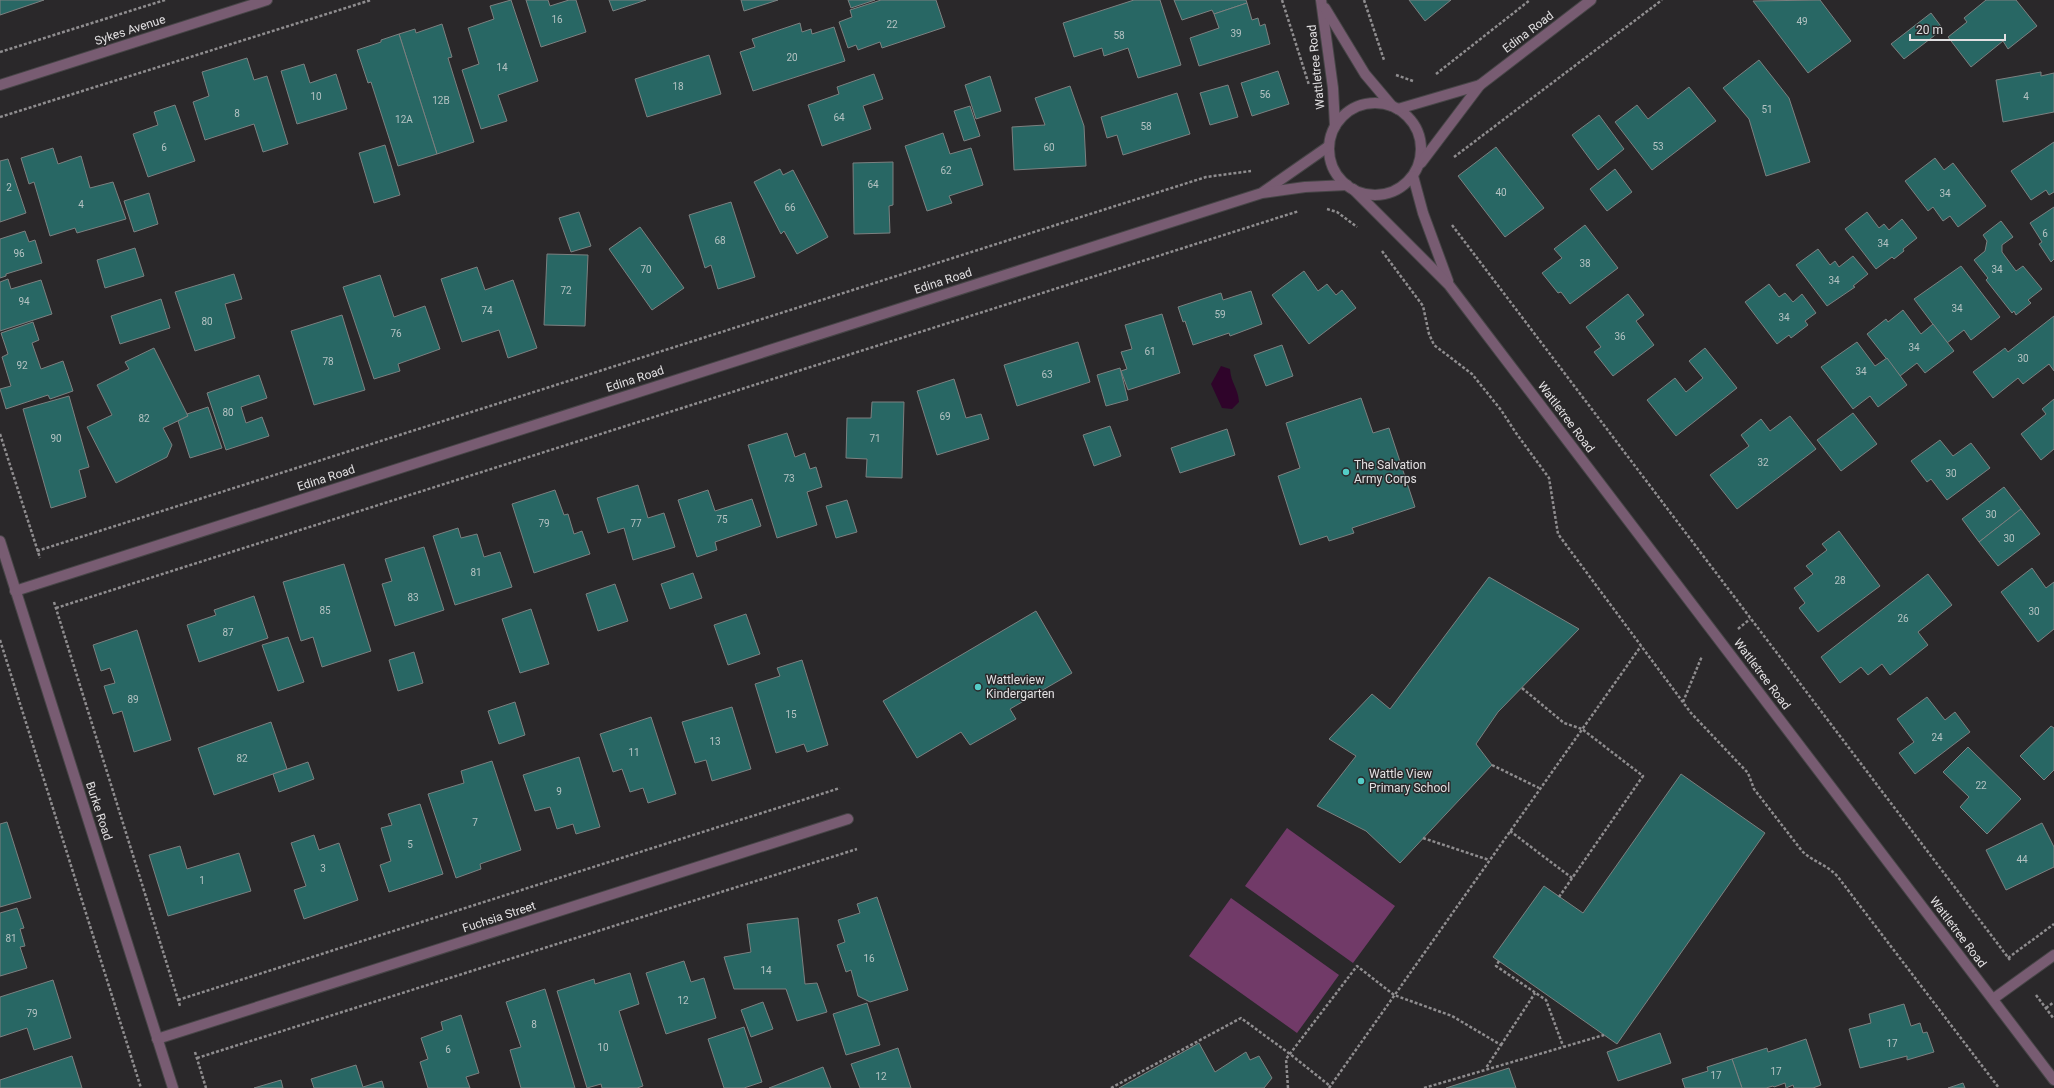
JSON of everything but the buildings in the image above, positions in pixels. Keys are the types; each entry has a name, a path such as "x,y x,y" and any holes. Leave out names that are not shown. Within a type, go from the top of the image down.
{"street":[{"name":"Sykes Avenue","path":"0,85 267,0"},
{"name":"Edina Road","path":"1418,166 1480,85 1591,0"},
{"name":"Wattletree Road","path":"1322,2 1365,74 1395,107"},
{"name":"Wattletree Road","path":"1322,2 1333,88 1335,126"},
{"name":"Edina Road","path":"1395,107 1480,85"},
{"path":"1373,103 1395,107 1409,116 1417,128 1421,140 1421,153 1418,166 1413,176 1404,186 1392,192 1366,194 1350,187 1339,178 1333,168 1330,157 1329,146 1335,126 1343,116 1354,108 1373,103"},
{"name":"Edina Road","path":"1262,193 1329,146"},
{"name":"Wattletree Road","path":"1413,176 1423,213 1449,285"},
{"name":"Edina Road","path":"16,591 1262,193 1305,187 1350,187"},
{"name":"Wattletree Road","path":"1350,187 1449,285 2054,1080"},
{"name":"Burke Road","path":"0,542 173,1088"},
{"name":"Fuchsia Street","path":"157,1039 848,819"},
{"path":"1993,999 2054,955"}],"path":[{"path":"0,52 164,0"},
{"path":"0,117 371,0"},
{"path":"1282,0 1310,88"},
{"path":"1364,0 1386,66"},
{"path":"1433,77 1530,0"},
{"path":"1450,161 1662,0"},
{"path":"1393,73 1407,80 1419,82"},
{"path":"37,551 1206,177 1237,174 1257,169"},
{"path":"1324,207 1337,212 1362,231"},
{"path":"56,608 1306,209"},
{"path":"1450,222 2010,961"},
{"path":"1379,248 1423,306 1429,334 1434,345 1472,374 1501,410 1516,433 1550,478 1558,534 1640,646 1683,702 1748,773 1754,789 1802,851 1810,858 1832,870 1838,877 1999,1088"},
{"path":"0,434 40,558"},
{"path":"54,600 180,1006"},
{"path":"1738,629 1750,618"},
{"path":"0,640 141,1088"},
{"path":"1111,1088 1241,1018 1290,1054 1330,1087 1640,646"},
{"path":"1683,702 1702,656"},
{"path":"1522,688 1564,723 1582,729 1644,776 1560,897"},
{"path":"1492,765 1540,788"},
{"path":"178,1000 840,788"},
{"path":"1510,831 1572,878"},
{"path":"1423,838 1489,860"},
{"path":"197,1058 857,849"},
{"path":"2008,958 2054,924"},
{"path":"1499,961 1496,966 1546,1000 1563,1046"},
{"path":"1288,1088 1286,1059 1357,966 1394,995 1452,1016 1501,1044"},
{"path":"1486,1068 1535,993"},
{"path":"2035,994 2054,1019"},
{"path":"2046,1008 2054,1002"},
{"path":"1424,1088 1486,1068 1604,1035"},
{"path":"194,1052 206,1088"}],"shaded area":[{"path":"1221,366 1230,369 1237,393 1239,402 1232,409 1222,408 1211,384"},
{"path":"1287,828 1395,906 1353,963 1245,886"},
{"path":"1231,898 1339,975 1297,1033 1189,956"}],"place":[{"name":"The Salvation Army Corps","path":"1346,472"},
{"name":"Wattleview Kindergarten","path":"978,687"},
{"name":"Wattle View Primary School","path":"1361,781"}]}
